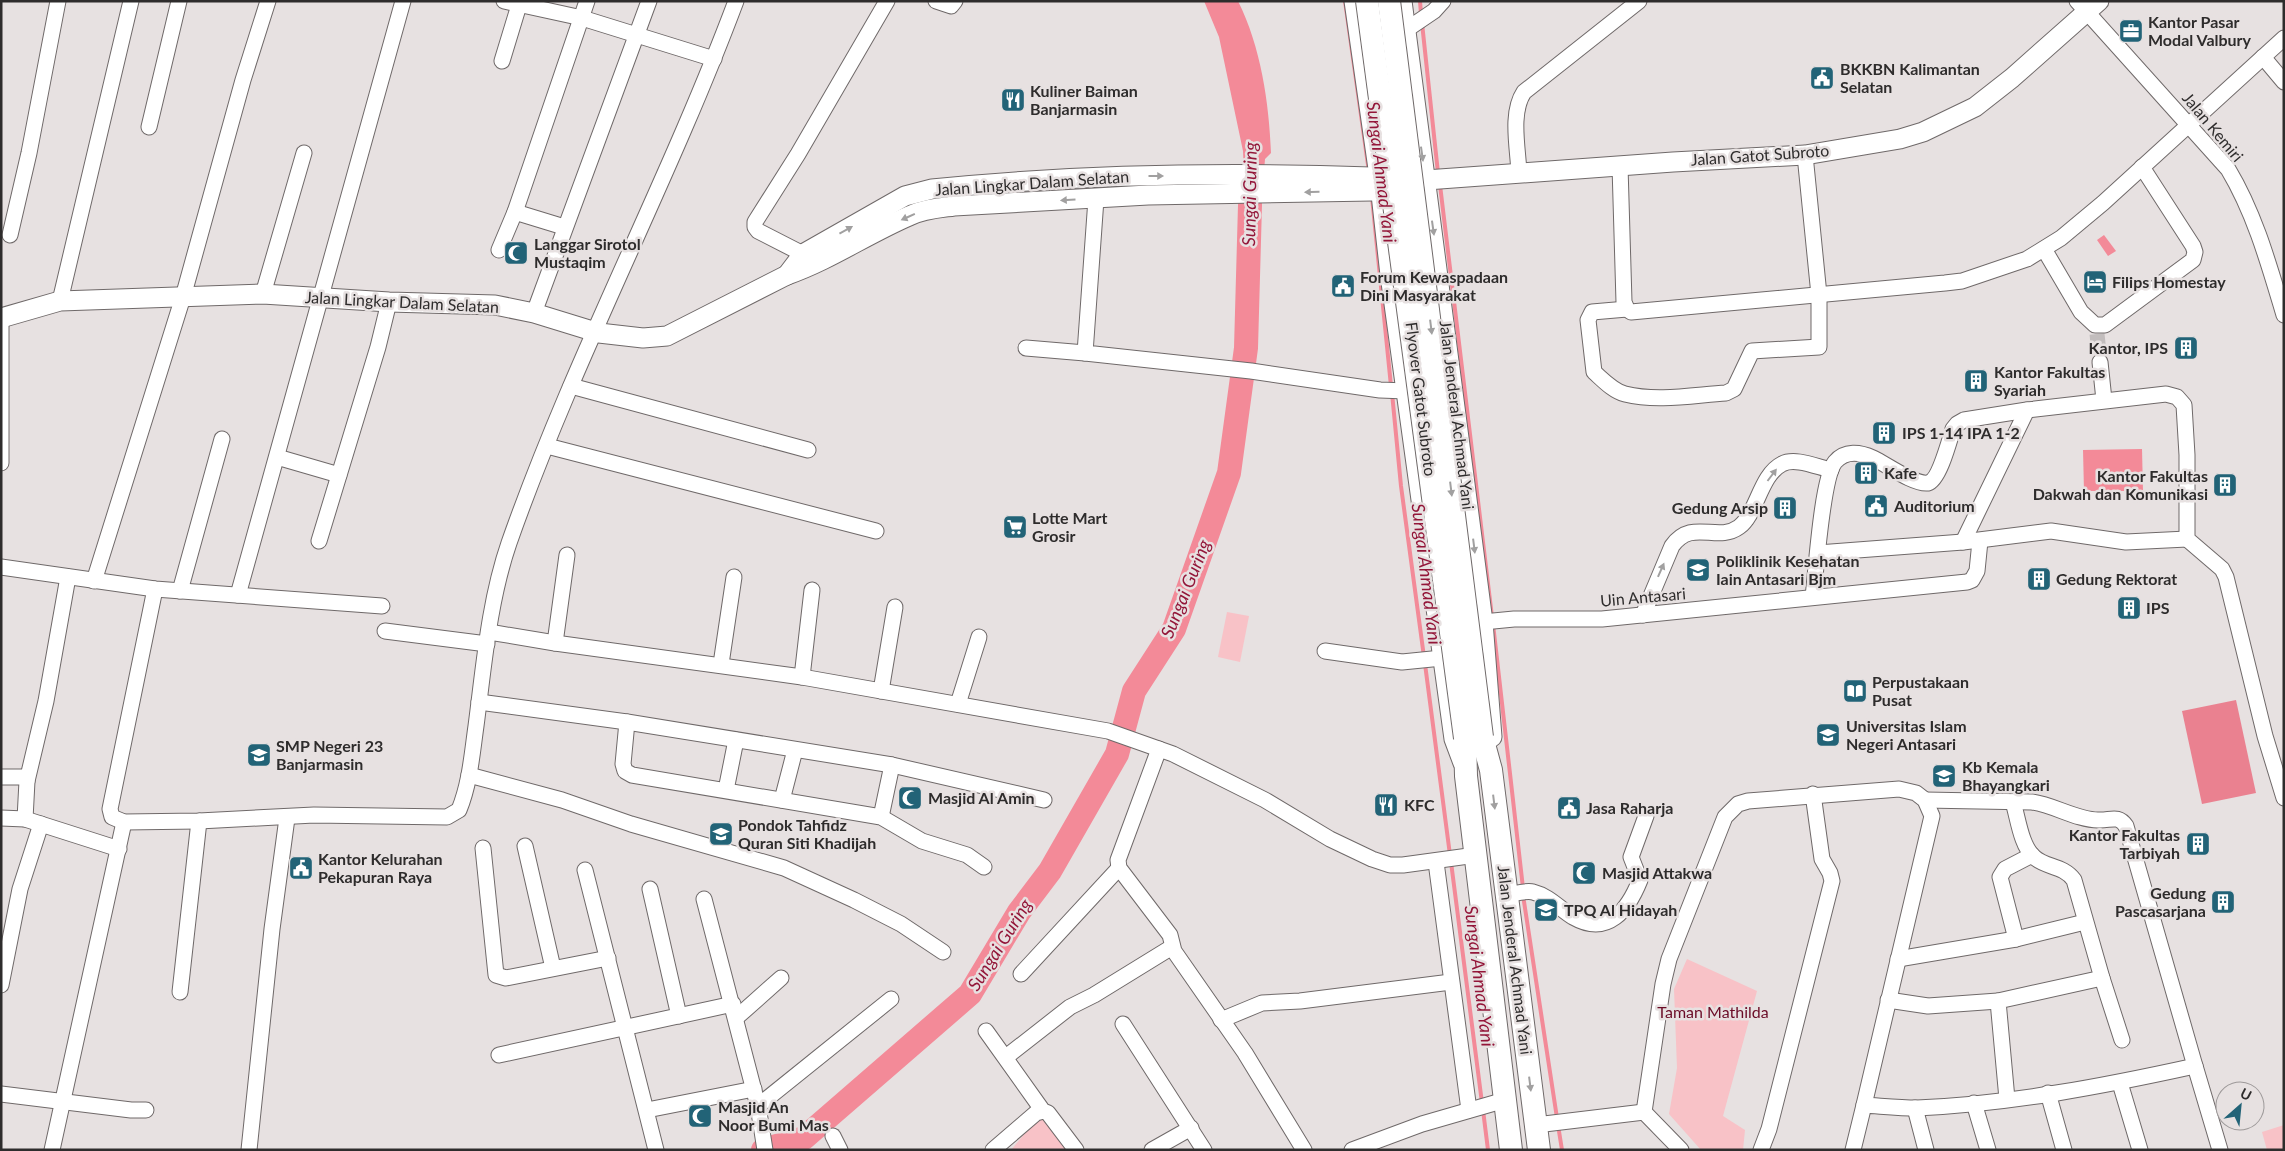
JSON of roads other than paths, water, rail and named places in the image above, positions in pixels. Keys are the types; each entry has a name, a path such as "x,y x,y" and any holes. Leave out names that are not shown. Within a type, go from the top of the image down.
{"highway":[{"name":"Flyover Gatot Subroto","path":"1367,1 1474,737"},
{"name":"Flyover Gatot Subroto","path":"1389,1 1474,737"},
{"name":"Jalan Jenderal Achmad Yani","path":"1474,737 1490,770 1518,893 1540,1125 1539,1150"},
{"name":"Jalan Jenderal Achmad Yani","path":"1474,737 1466,772 1469,856 1511,1150"}],"main road":[{"name":"Jalan Jenderal Achmad Yani","path":"1354,1 1366,86 1369,183 1390,275 1401,391 1454,739 1466,772"},
{"name":"Jalan Jenderal Achmad Yani","path":"1402,1 1417,23 1412,85 1434,179 1438,269 1486,621 1492,736 1490,770"},
{"name":"Jalan Gatot Subroto","path":"1434,179 1805,155 1900,139 1923,132 1975,106 2088,5"},
{"path":"1366,86 1385,127 1398,132 1406,127 1409,119 1412,85"},
{"name":"Jalan Lingkar Dalam Selatan","path":"1,318 60,301 263,294 389,302 495,305 534,313 595,331 643,338 667,336 787,275 905,196 932,189 1146,176 1240,183 1369,183 1434,179"},
{"name":"Jalan Lingkar Dalam Selatan","path":"808,260 910,215 929,209 1096,198 1240,183"},
{"path":"1390,275 1400,247 1410,240 1421,243 1438,269"}],"street":[{"path":"10,235 29,153 58,1"},
{"path":"60,301 131,1"},
{"path":"149,127 179,1"},
{"path":"94,581 182,296 240,89 268,1"},
{"path":"238,595 403,1"},
{"path":"500,250 516,212 587,1"},
{"path":"534,313 564,227 649,1"},
{"path":"155,589 110,809 112,817 124,822 198,822 314,816 447,817 459,810 469,775 488,638 500,574 509,544 571,386 714,59 736,1"},
{"path":"808,260 758,231 755,222 798,154 887,1"},
{"path":"936,1 951,6 956,1"},
{"path":"1417,23 1443,1"},
{"path":"1519,173 1517,113 1520,98 1524,92 1638,1"},
{"path":"502,61 517,3 582,18 714,59"},
{"name":"Jalan Kemiri","path":"2088,5 2218,156 2239,187 2269,266 2284,315"},
{"path":"1805,155 1819,295 1820,347 1752,351 1730,392 1678,397 1624,394 1594,372 1589,315 1592,312 1627,309 1638,312 1819,295 1962,281 2009,266 2044,248 2103,203 2284,38"},
{"path":"2262,57 2284,82"},
{"path":"263,294 304,153"},
{"path":"1620,166 1624,302 1627,309"},
{"path":"2044,248 2081,312 2096,330 2195,256 2193,246 2142,167"},
{"path":"1085,353 1096,198"},
{"path":"516,212 564,227"},
{"path":"319,541 378,347 389,302"},
{"path":"1,318 1,463"},
{"path":"1026,348 1226,368 1380,390 1401,391"},
{"path":"2100,362 2104,400"},
{"path":"571,386 808,450"},
{"path":"1813,597 1823,506 1831,470 1839,458 1848,453 1856,452 1872,457 1917,482 1923,484 1931,482 1938,472 1957,424 1964,420 2027,410 2166,394 2177,397 2184,405 2187,456 2187,539"},
{"path":"1963,542 2027,410"},
{"path":"180,590 222,439"},
{"path":"547,446 876,531"},
{"path":"277,457 339,475"},
{"path":"1643,615 1672,546 1679,537 1689,532 1727,532 1741,526 1764,485 1780,464 1791,460 1831,470"},
{"path":"1818,553 1980,541 2051,531 2126,542 2187,539 2222,569 2226,577 2263,727 2284,798"},
{"name":"Uin Antasari","path":"1486,621 1514,619 1602,619 1967,582 1972,580 1977,570 1980,541"},
{"path":"555,643 567,555"},
{"path":"1,567 155,589 382,606"},
{"path":"25,819 27,781 46,701 68,577"},
{"path":"721,664 734,577"},
{"path":"802,676 812,590"},
{"path":"881,690 895,607"},
{"path":"385,631 555,643 721,664 802,676 1108,731 1159,749 1265,800 1323,835 1372,859 1390,865 1439,861 1469,856"},
{"path":"958,704 979,637"},
{"path":"1325,651 1402,662 1442,658"},
{"path":"479,702 627,722 892,765 1044,800"},
{"path":"627,722 623,764 625,771 632,775 881,817 922,841 967,855 984,868"},
{"path":"726,790 736,740"},
{"path":"1159,749 1118,860 1118,868 1170,935 1172,947 1245,1053 1304,1150"},
{"path":"782,800 795,750"},
{"path":"881,817 892,765"},
{"path":"469,775 562,800 631,824 784,868 901,924 943,952"},
{"path":"1,777 22,777 27,781"},
{"path":"1644,1112 1663,984 1669,959 1725,817 1738,804 1748,801 1813,794 1900,789 1916,793 1925,800 1932,816 1853,1150"},
{"path":"1761,1150 1769,1129 1832,881 1822,859 1813,794"},
{"path":"1925,800 2048,804 2099,821 2118,818 2126,826 2220,1150"},
{"path":"2013,802 2028,850 2043,863 2069,873 2074,880 2122,1040"},
{"path":"1518,893 1549,900 1574,918 1592,923 1607,922 1618,917 1634,894 1640,880 1631,857 1646,816"},
{"path":"1,818 25,819 119,849"},
{"path":"249,1150 272,929 287,818"},
{"path":"52,1150 124,822"},
{"path":"180,992 198,822"},
{"path":"1,985 20,889 41,824"},
{"path":"525,846 553,968"},
{"path":"482,848 496,975 506,978 608,958"},
{"path":"2016,939 2000,877 2005,869 2032,855"},
{"path":"1439,861 1451,982 1469,1110"},
{"path":"1021,974 1118,868"},
{"path":"585,870 656,1150"},
{"path":"650,889 679,1016"},
{"path":"704,899 735,1011 758,1106 765,1148"},
{"path":"1898,959 2016,939 2086,922"},
{"path":"1006,1057 1070,1007 1094,995 1172,947"},
{"path":"499,1055 679,1016 735,1011 781,978"},
{"path":"1888,1000 1928,1006 1998,1001 2102,978"},
{"path":"1222,1020 1262,1003 1300,1001 1451,982"},
{"path":"758,1106 891,999"},
{"path":"1998,1001 2007,1099"},
{"path":"1123,1024 1204,1150"},
{"path":"986,1031 1043,1111 1048,1114 1076,1150"},
{"path":"1864,1105 1915,1108 1974,1103 2120,1083 2195,1066"},
{"path":"2120,1083 2140,1150"},
{"path":"646,1110 754,1089"},
{"path":"2048,1093 2064,1150"},
{"path":"1,1094 131,1110 146,1110"},
{"path":"1352,1150 1422,1124 1505,1100"},
{"path":"1974,1103 1988,1150"},
{"path":"1915,1108 1926,1150"},
{"path":"993,1150 1036,1114 1043,1111"},
{"path":"1540,1125 1644,1112"},
{"path":"1644,1112 1681,1150"},
{"path":"1152,1150 1191,1128"},
{"path":"833,1136 840,1150"}],"water":[{"path":"1204,1 1238,1 1253,37 1258,56 1266,95 1271,153 1265,159 1259,235 1247,237 1243,151 1219,37"},
{"path":"2104,235 2116,251 2108,256 2097,240"},
{"path":"2142,449 2143,491 2084,491 2083,450"}],"waterway":[{"name":"Sungai Ahmad Yani","path":"1345,1 1369,172"},
{"name":"Sungai Ahmad Yani","path":"1420,1 1421,14"},
{"name":"Sungai Ahmad Yani","path":"1422,23 1438,173"},
{"name":"Sungai Ahmad Yani","path":"1440,185 1492,617"},
{"name":"Sungai Ahmad Yani","path":"1372,197 1391,386"},
{"name":"Sungai Guring","path":"763,1150 804,1138 970,994 1019,912 1050,871 1117,754 1134,691 1174,629 1229,473 1246,348 1250,205"},
{"name":"Sungai Ahmad Yani","path":"1392,393 1401,486 1424,657"},
{"name":"Sungai Ahmad Yani","path":"1493,624 1523,888"},
{"name":"Sungai Ahmad Yani","path":"1425,664 1450,855"},
{"name":"Sungai Ahmad Yani","path":"1451,862 1482,1103"},
{"name":"Sungai Ahmad Yani","path":"1523,895 1557,1118"},
{"name":"Sungai Ahmad Yani","path":"1483,1110 1488,1150"},
{"name":"Sungai Ahmad Yani","path":"1558,1125 1562,1150"}],"tunnel":[{"path":"2097,334 2100,362"}],"place":[{"name":"Kantor Pasar Modal Valbury","path":"2131,31"},
{"name":"BKKBN Kalimantan Selatan","path":"1822,78"},
{"name":"Kuliner Baiman Banjarmasin","path":"1013,100"},
{"name":"Langgar Sirotol Mustaqim","path":"516,253"},
{"name":"Filips Homestay","path":"2095,282"},
{"name":"Forum Kewaspadaan Dini Masyarakat","path":"1343,286"},
{"name":"Kantor, IPS","path":"2186,348"},
{"name":"Kantor Fakultas Syariah","path":"1976,381"},
{"name":"IPS 1-14 IPA 1-2","path":"1884,433"},
{"name":"Kafe","path":"1866,473"},
{"name":"Kantor Fakultas Dakwah dan Komunikasi","path":"2225,485"},
{"name":"Auditorium","path":"1876,506"},
{"name":"Gedung Arsip","path":"1785,508"},
{"name":"Lotte Mart Grosir","path":"1015,527"},
{"name":"Poliklinik Kesehatan Iain Antasari Bjm","path":"1698,570"},
{"name":"Gedung Rektorat","path":"2039,579"},
{"name":"IPS","path":"2129,608"},
{"name":"Perpustakaan Pusat","path":"1855,691"},
{"name":"Universitas Islam Negeri Antasari","path":"1828,735"},
{"name":"SMP Negeri 23 Banjarmasin","path":"259,755"},
{"name":"Kb Kemala Bhayangkari","path":"1944,776"},
{"name":"Masjid Al Amin","path":"910,798"},
{"name":"KFC","path":"1386,805"},
{"name":"Jasa Raharja","path":"1569,808"},
{"name":"Pondok Tahfidz Quran Siti Khadijah","path":"721,834"},
{"name":"Kantor Fakultas Tarbiyah","path":"2198,844"},
{"name":"Kantor Kelurahan Pekapuran Raya","path":"301,868"},
{"name":"Masjid Attakwa","path":"1584,873"},
{"name":"Gedung Pascasarjana","path":"2223,902"},
{"name":"TPQ Al Hidayah","path":"1546,910"},
{"name":"Masjid An Noor Bumi Mas","path":"700,1116"}],"park label":[{"name":"Taman Mathilda","path":"1713,1012"}]}
